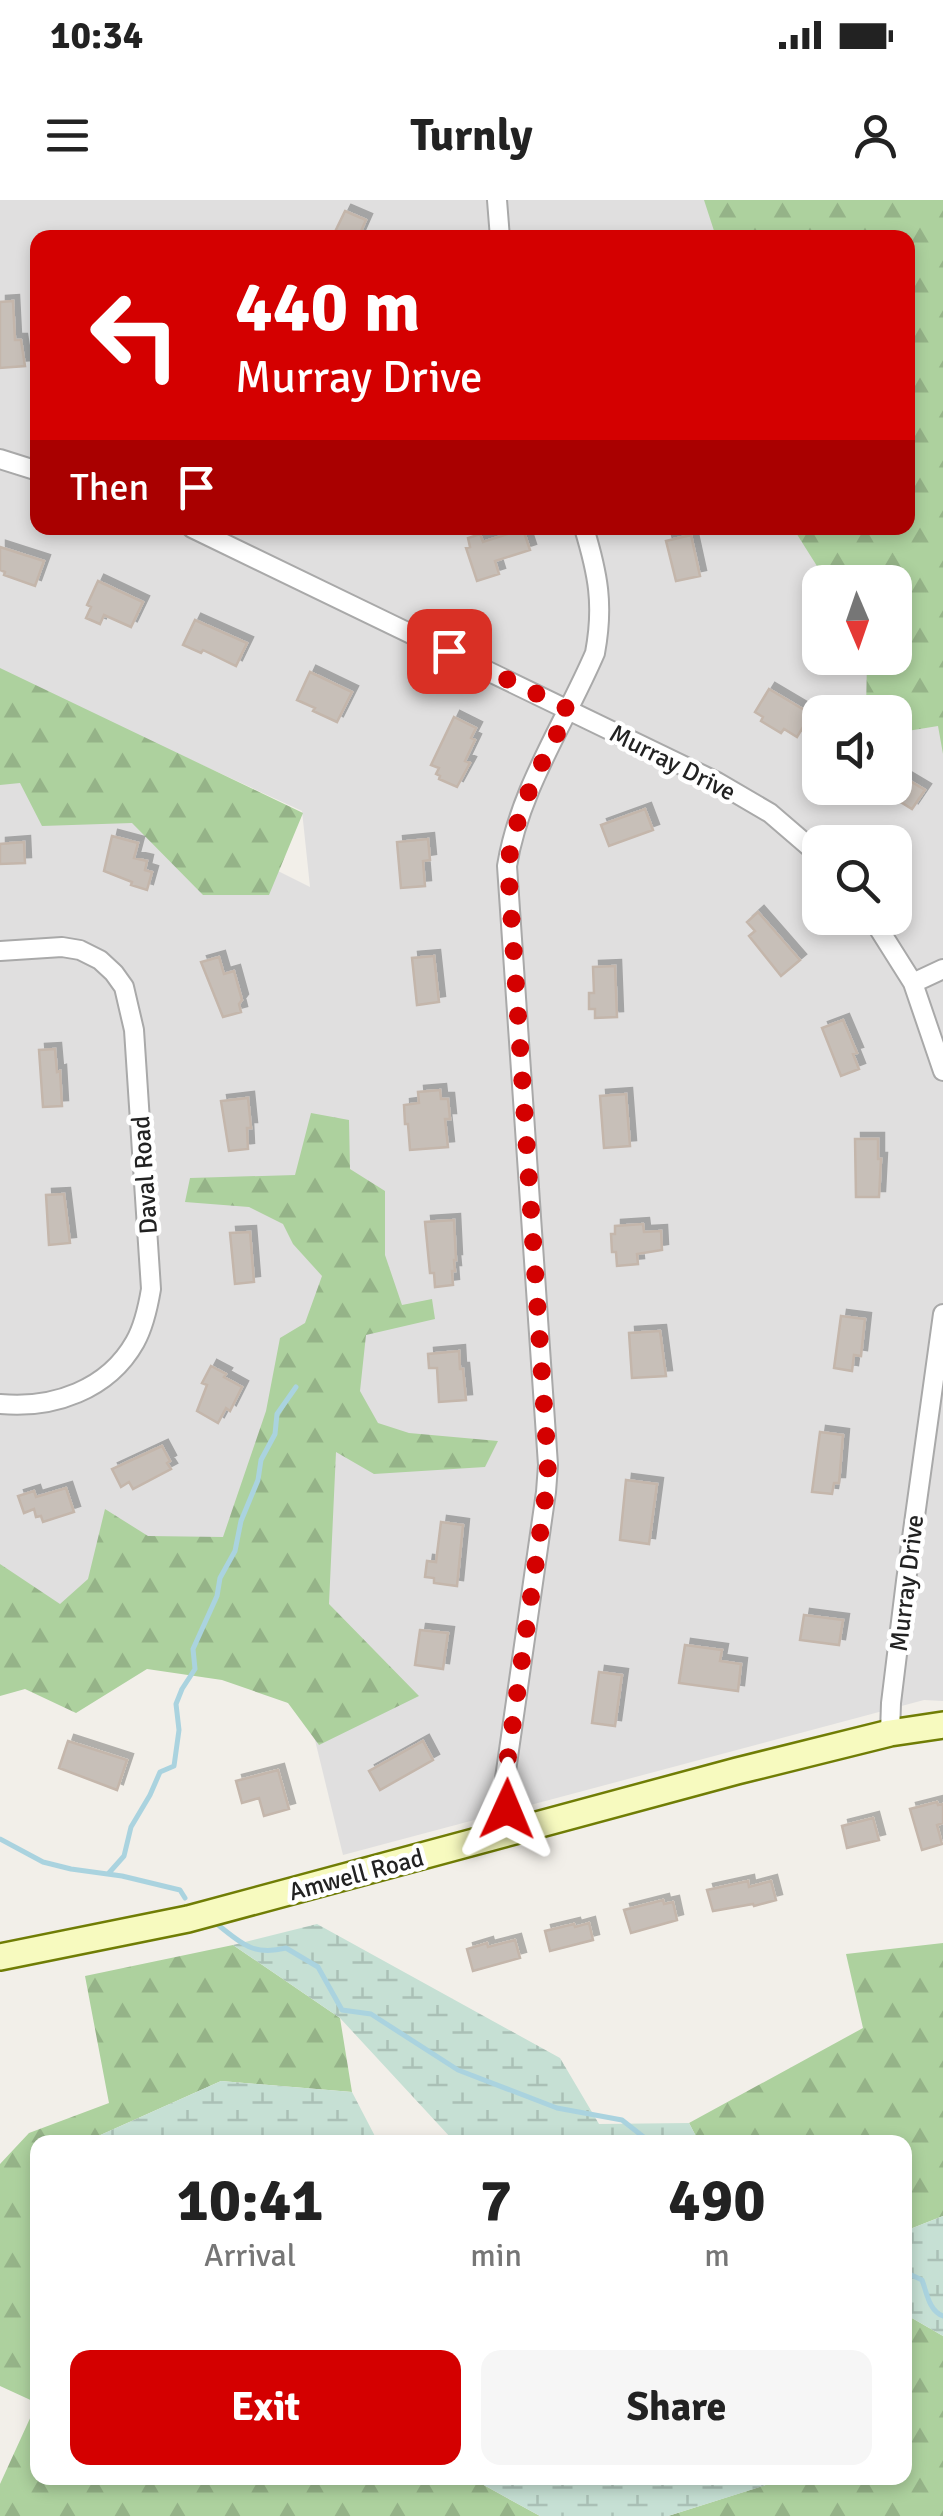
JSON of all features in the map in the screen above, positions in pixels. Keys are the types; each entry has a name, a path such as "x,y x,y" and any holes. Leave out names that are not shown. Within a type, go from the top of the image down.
{"main road":[{"name":"Amwell Road","path":"0,1956 188,1919 737,1771 943,1725"}],"street":[{"path":"498,200 500,230"},
{"path":"0,458 30,468"},
{"name":"Murray Drive","path":"207,535 717,782 770,813 802,841"},
{"path":"512,1831 505,1778 548,1465 508,866 520,810 596,653 599,586 586,535"},
{"path":"883,935 913,983 943,1071"},
{"name":"Daval Road","path":"0,950 80,950 100,960 124,987 134,1030 151,1289 136,1341 98,1382 47,1404 0,1404"},
{"path":"913,983 943,969"},
{"name":"Murray Drive","path":"890,1734 906,1580 943,1314"}],"shaded area":[{"path":"0,200 718,200 729,230 30,230 30,535 835,535 846,565 802,565 802,675 912,675 912,667 943,654 943,1701 924,1700 343,1855 304,1695 245,1534 40,1625 0,1598 0,752 35,749 310,887 302,811 0,672"}],"green space":[{"path":"704,200 943,200 943,754 938,726 912,730 912,695 866,695 867,675 912,675 912,565 816,565 797,535 915,535 915,230 714,230"},
{"path":"0,668 303,813 269,895 203,895 132,823 42,826 20,783 0,785"},
{"path":"311,1113 349,1120 350,1169 385,1191 385,1255 402,1305 432,1299 435,1319 366,1335 360,1391 378,1423 409,1433 498,1441 485,1467 374,1474 336,1452 329,1604 419,1696 319,1745 288,1703 222,1680 147,1669 76,1713 25,1689 0,1696 0,1564 60,1604 88,1579 105,1509 148,1536 223,1537 266,1411 280,1338 305,1323 322,1276 293,1244 283,1224 249,1207 185,1202 190,1178 295,1175"},
{"path":"317,1924 560,2058 599,2124 689,2123 695,2135 448,2135 340,2018 233,1945"},
{"path":"943,1943 943,2216 912,2228 912,2135 695,2135 689,2123 863,2028 846,1954"},
{"path":"233,1945 340,2018 352,2092 221,2081 100,2135 30,2135 30,2400 0,2386 0,2164 29,2133 109,2103 85,1976"},
{"path":"221,2081 352,2092 374,2135 100,2135"},
{"path":"943,2216 943,2336 912,2318 912,2228"},
{"path":"912,2318 943,2336 943,2516 668,2516 765,2485 912,2485"},
{"path":"30,2418 30,2485 484,2485 540,2516 0,2516 0,2484"},
{"path":"484,2485 766,2485 668,2516 540,2516"}],"building":[{"path":"345,211 366,220 362,230 336,230"},
{"path":"13,301 15,340 21,340 25,366 0,368 0,302"},
{"path":"480,535 483,542 505,535 525,535 530,550 495,561 499,574 477,581 466,548 470,547 468,538"},
{"path":"691,535 700,576 676,581 666,541"},
{"path":"0,547 44,561 35,586 4,575 0,570"},
{"path":"98,581 143,602 131,627 104,615 100,624 86,618 91,607 87,605"},
{"path":"195,620 247,643 236,666 183,645"},
{"path":"310,672 352,692 337,722 297,700"},
{"path":"769,689 802,709 802,729 797,737 784,729 781,733 761,721 763,717 755,712"},
{"path":"454,717 476,728 465,761 470,763 457,787 439,779 439,768 431,765"},
{"path":"912,782 925,790 912,809 906,805 912,805"},
{"path":"645,809 653,830 609,846 601,825"},
{"path":"112,836 138,843 134,858 147,861 145,870 152,872 147,890 104,871"},
{"path":"428,839 430,860 423,861 425,886 401,888 397,842"},
{"path":"24,842 25,863 0,864 0,844"},
{"path":"758,912 800,960 781,976 749,936 755,931 747,922"},
{"path":"434,956 439,1002 417,1005 412,958"},
{"path":"219,957 224,974 234,971 242,1000 241,1012 223,1017 201,962"},
{"path":"615,966 617,1017 595,1018 595,1009 589,1009 589,993 594,993 593,967"},
{"path":"843,1020 857,1053 853,1054 859,1069 841,1076 822,1028"},
{"path":"55,1049 62,1106 43,1107 39,1050"},
{"path":"440,1090 441,1099 448,1099 448,1147 410,1150 404,1105 419,1103 418,1092"},
{"path":"626,1094 630,1146 604,1148 600,1096"},
{"path":"248,1098 248,1149 229,1151 221,1101"},
{"path":"855,1139 878,1139 879,1197 856,1197"},
{"path":"64,1194 70,1243 49,1245 46,1195"},
{"path":"454,1220 453,1285 435,1287 425,1222"},
{"path":"643,1224 644,1232 661,1231 662,1250 637,1254 638,1264 617,1266 611,1234 615,1234 615,1226"},
{"path":"250,1232 254,1282 235,1284 230,1233"},
{"path":"841,1316 865,1319 861,1356 854,1355 852,1371 834,1368"},
{"path":"660,1331 666,1376 632,1378 629,1333"},
{"path":"459,1351 466,1400 439,1402 437,1368 429,1368 428,1354"},
{"path":"211,1366 242,1387 230,1411 226,1408 218,1423 197,1411 207,1385 202,1383"},
{"path":"820,1432 843,1435 839,1483 834,1483 832,1494 812,1492"},
{"path":"162,1446 171,1469 133,1489 129,1482 121,1487 112,1469"},
{"path":"626,1480 657,1484 649,1544 620,1540"},
{"path":"66,1488 74,1512 43,1522 34,1509 24,1513 18,1496 34,1491 36,1497"},
{"path":"441,1522 463,1525 457,1586 434,1583 434,1578 425,1577 427,1561 436,1562"},
{"path":"804,1615 843,1620 839,1645 800,1640"},
{"path":"420,1630 448,1633 443,1669 415,1665"},
{"path":"685,1645 722,1650 720,1661 741,1664 738,1691 679,1683"},
{"path":"599,1672 622,1675 615,1726 592,1723"},
{"path":"68,1741 127,1760 117,1790 59,1768"},
{"path":"423,1741 433,1760 380,1790 369,1771"},
{"path":"278,1770 289,1809 264,1816 259,1798 242,1803 236,1781"},
{"path":"943,1804 943,1823 937,1825 942,1844 922,1850 910,1809"},
{"path":"873,1818 879,1840 847,1848 842,1826"},
{"path":"748,1881 749,1887 771,1881 776,1900 713,1911 707,1890"},
{"path":"663,1900 664,1904 673,1902 677,1920 631,1933 624,1910"},
{"path":"589,1923 593,1940 550,1951 545,1931"},
{"path":"515,1940 520,1958 473,1971 467,1949"}],"waterway":[{"path":"108,1874 124,1856 131,1827 160,1772 174,1766 179,1730 176,1704 195,1669 193,1649 217,1596 220,1578 235,1551 261,1460 275,1434 277,1414 296,1387"},
{"path":"0,1839 43,1862 180,1890 185,1898"},
{"path":"217,1924 248,1946 265,1950 286,1948 318,1967 342,2010 371,2014 458,2070 557,2108 622,2120 641,2135"},
{"path":"912,2275 922,2280 932,2306 943,2316"}],"route":[{"path":"449,651 570,710 520,810 508,866 548,1465 505,1778 507,1809"}]}
